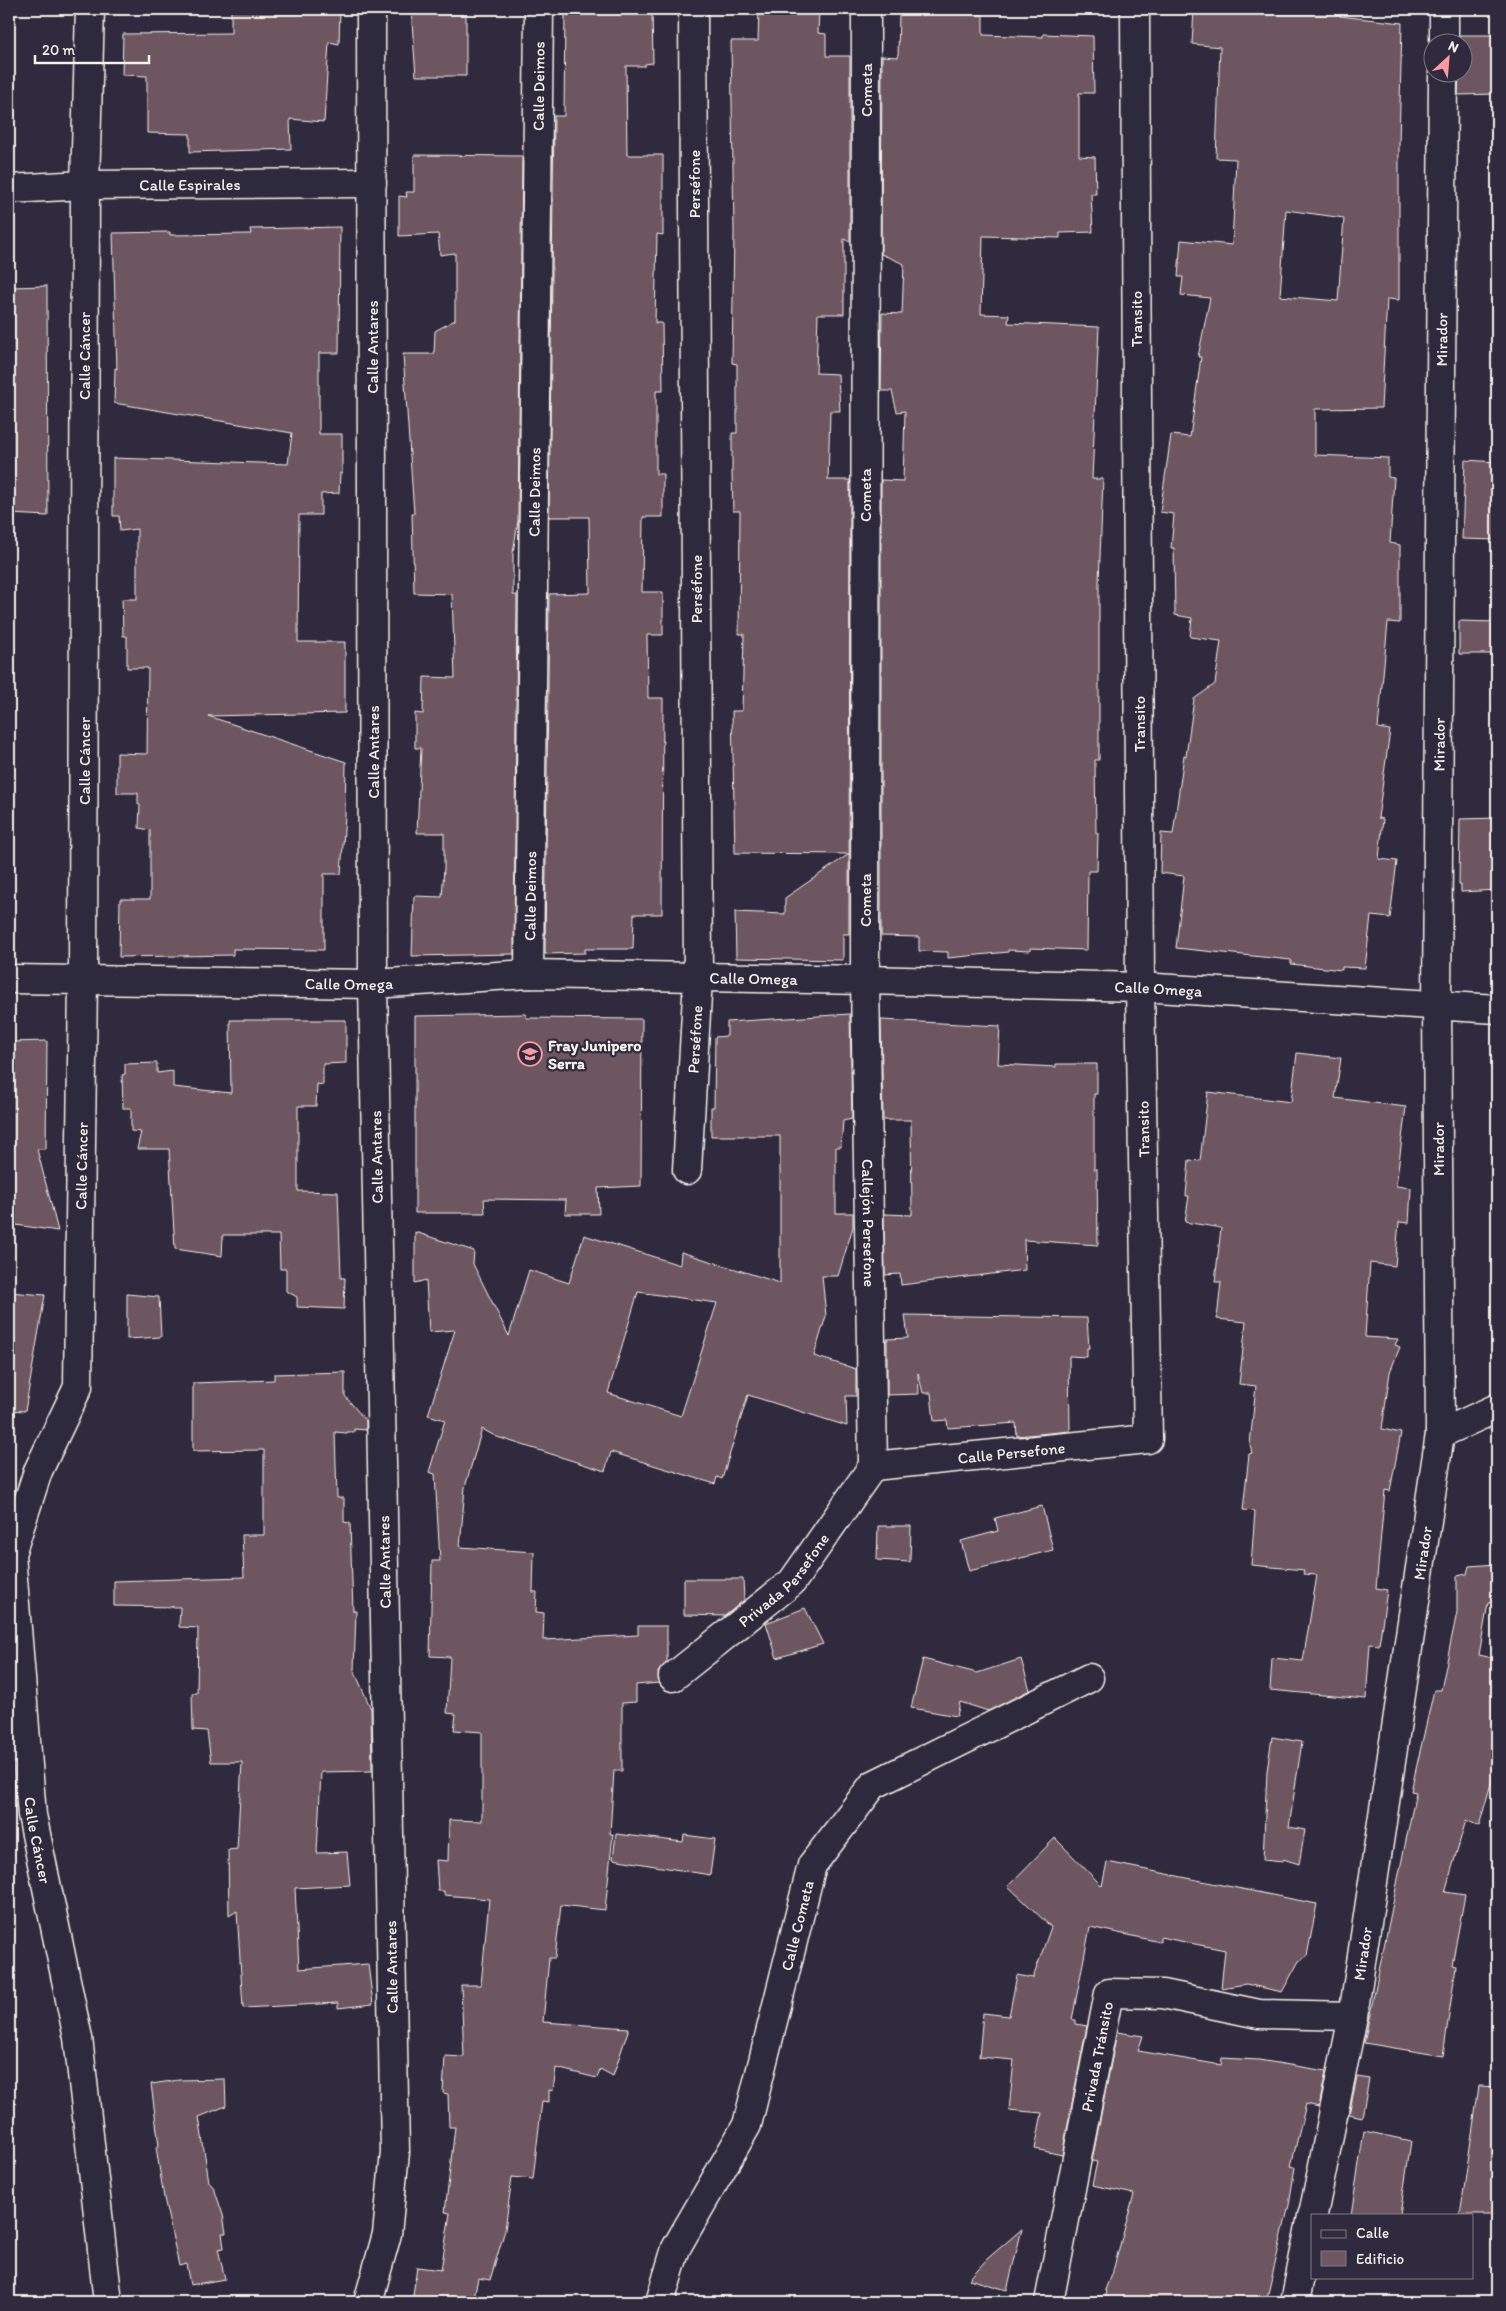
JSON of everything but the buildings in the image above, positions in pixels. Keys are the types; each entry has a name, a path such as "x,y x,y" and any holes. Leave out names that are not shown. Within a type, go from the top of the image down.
{"street":[{"name":"Calle Cáncer","path":"90,9 85,185 83,979 78,1386 38,1471 11,1554 32,1815 78,2038 108,2302"},
{"name":"Calle Antares","path":"368,2302 386,2234 395,2152 373,984 371,9"},
{"name":"Calle Deimos","path":"530,974 538,9"},
{"name":"Perséfone","path":"687,1170 698,978 693,9"},
{"name":"Cometa","path":"865,980 866,9"},
{"name":"Transito","path":"1135,9 1140,987 1148,1439"},
{"path":"1444,9 1444,32"},
{"name":"Mirador","path":"1312,2214 1352,2016 1440,1434 1437,1004 1443,82"},
{"name":"Calle Espirales","path":"9,189 85,185 372,183"},
{"name":"Calle Omega","path":"9,979 373,984 530,974 865,980 1140,987 1497,1009"},
{"name":"Callejón Persefone","path":"865,980 873,1466"},
{"path":"1440,1434 1497,1408"},
{"name":"Calle Persefone","path":"873,1466 1148,1439"},
{"name":"Privada Persefone","path":"673,1677 792,1582 873,1466"},
{"name":"Calle Cometa","path":"660,2302 676,2248 747,2126 812,1865 873,1785 1089,1678"},
{"name":"Privada Tránsito","path":"1050,2302 1109,1993 1163,1994 1259,2014 1352,2016"},
{"name":"Mirador","path":"1295,2302 1311,2221"}],"place":[{"name":"Fray Junipero Serra","path":"530,1054"}]}
